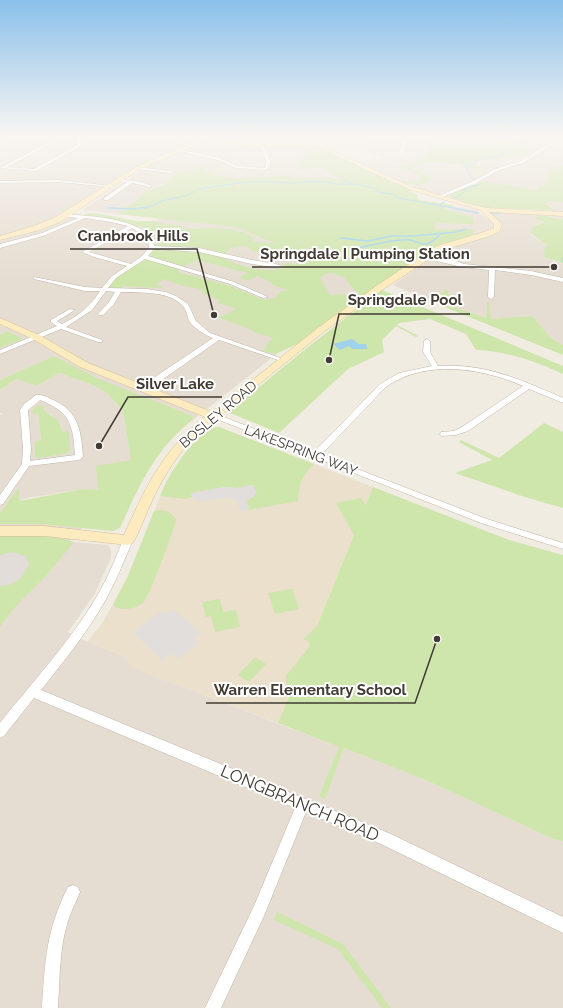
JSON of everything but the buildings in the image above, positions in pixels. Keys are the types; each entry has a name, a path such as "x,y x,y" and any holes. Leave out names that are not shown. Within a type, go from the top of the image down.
{"street":[{"path":"80,183 110,186"},
{"path":"0,238 37,228 66,215 114,183"},
{"path":"106,199 129,183"},
{"path":"142,183 150,186"},
{"path":"400,183 447,200 482,209 563,214"},
{"path":"438,197 470,183"},
{"name":"BOSLEY ROAD","path":"0,732 95,609 113,575 160,471 180,445 213,416 344,312 443,246 482,236 497,229 498,224 482,209"},
{"path":"0,352 61,326 90,309 113,278 145,257 152,247 152,240 147,234 132,226 110,221 66,215"},
{"path":"0,246 44,234 84,217"},
{"path":"132,226 85,252 132,266"},
{"path":"152,247 199,250 252,262 278,266"},
{"path":"428,256 460,263 462,265 531,273 563,280"},
{"path":"145,257 232,283 265,297"},
{"path":"491,297 492,269"},
{"path":"36,278 73,287 118,291 147,291 174,297 186,305 196,326 208,334 283,360"},
{"path":"101,314 112,303 118,291"},
{"path":"72,310 53,321 67,330 100,341"},
{"name":"LAKESPRING WAY","path":"0,321 36,337 84,365 143,389 498,526 563,546"},
{"path":"143,389 217,338"},
{"path":"426,341 426,352 436,368"},
{"path":"316,455 383,386 392,380 413,372 453,367 479,370 501,375 563,401"},
{"path":"444,434 465,429 528,386"},
{"path":"0,502 26,464 27,449 24,410 39,397 62,408 70,414 78,431 79,457 26,464"},
{"path":"0,530 44,531 128,540"},
{"name":"LONGBRANCH ROAD","path":"32,692 303,804 421,855 563,925"},
{"path":"213,1008 259,911 303,804"},
{"path":"50,1008 54,946 58,927 73,892"}],"shaded area":[{"path":"0,183 111,183 63,214 29,228 0,236"},
{"path":"122,183 165,183 149,190 118,214 82,210"},
{"path":"420,183 468,183 443,194 437,195 412,188 412,185"},
{"path":"487,183 543,183 542,184 546,185 540,185 536,190"},
{"path":"551,201 563,202 563,212 518,208 554,210 554,208 545,203"},
{"path":"454,206 476,210 494,223 494,229 469,237 471,236 472,230 435,230 436,222 473,223 473,217 444,209 446,207"},
{"path":"493,211 563,215 563,219 543,215 537,216 536,219 544,221 530,228 532,231 530,232 531,235 547,245 544,251 546,254 554,261 563,263 563,345 551,338 532,316 491,319 487,302 488,318 454,307 447,289 430,301 393,285 448,246 489,236 501,230 503,227 490,213"},
{"path":"75,214 134,224 145,228 161,218 235,227 380,284 305,340 297,338 194,419 193,416 104,382 54,356 0,380 0,348 22,339 7,331 0,335 0,241 44,229"},
{"path":"59,373 93,385 107,393 123,412 131,460 98,490 83,489 27,498 19,501 19,487 0,513 0,415 3,414 0,413 0,390 16,379 37,386","holes":["36,406 46,408 42,410 52,415 61,426 70,451 65,454 38,458 35,457 36,450 41,441 38,413 33,410"]},
{"path":"219,427 373,487 278,723 130,667 127,657 87,642 103,622 128,576 166,482 173,470 192,446 212,428"},
{"path":"254,485 257,494 247,501 249,510 241,511 236,500 224,498 196,502 190,493 224,487 236,488"},
{"path":"0,524 40,524 82,528 72,539 0,535"},
{"path":"0,535 72,539 11,604 0,603"},
{"path":"74,542 108,545 111,550 111,558 94,595 68,632 87,642 127,657 131,667 339,747 319,796 325,798 344,748 428,781 553,839 563,841 563,1008 0,1008 0,627 10,612 24,596 48,574"},
{"path":"173,609 201,633 194,638 199,643 178,659 172,653 162,660 133,632 162,611 166,614"}],"green space":[{"path":"166,183 397,183 412,190 410,191 417,194 417,198 421,200 453,205 454,206 446,207 444,209 473,217 474,224 436,223 435,230 468,229 475,231 469,237 439,245 360,298 343,276 338,276 335,273 326,274 320,278 330,295 344,294 352,303 301,342 276,354 263,351 267,344 274,338 253,332 254,331 218,317 228,314 236,308 217,303 220,300 203,294 200,289 180,285 164,279 155,285 164,286 160,288 123,286 121,289 110,287 120,275 148,259 179,270 178,272 230,286 266,300 277,297 277,294 287,290 271,284 272,283 258,276 248,280 239,278 248,273 197,260 182,267 150,256 152,252 157,249 196,251 219,255 227,260 241,265 262,270 283,268 285,266 281,264 289,263 295,265 303,260 253,251 246,246 231,248 224,254 198,247 157,246 156,240 142,227 82,215 90,213 135,221 156,221 164,224 179,225 189,229 226,229 243,232 252,236 253,241 277,244 235,227 118,214 149,190"},
{"path":"404,183 425,183 422,184"},
{"path":"476,183 493,183 536,190 540,185 546,185 542,183 563,183 563,202 551,201 545,203 555,210 483,208 447,196"},
{"path":"539,215 563,219 563,263 545,257 544,250 547,245 530,233 532,231 530,228 544,222 534,219"},
{"path":"447,289 454,307 487,318 487,302 489,302 491,319 532,316 551,338 563,345 563,355 430,301"},
{"path":"382,290 563,366 563,374 520,358 498,352 476,350 466,334 430,319 399,323 397,325 418,336 416,337 396,326 382,340 384,352 348,369 279,433 230,413 231,410 303,351"},
{"path":"7,331 23,339 0,348 0,335"},
{"path":"54,356 99,379 193,416 194,419 169,442 159,455 142,482 120,528 113,531 40,524 0,524 0,513 19,487 19,501 83,489 98,490 96,466 131,460 123,411 107,393 93,385 59,373 37,386 16,379 0,390 0,380"},
{"path":"36,406 46,407 43,410 58,420 63,432 69,431 70,451 65,454 38,458 35,457 35,442 41,440 38,413 32,414"},
{"path":"544,423 563,432 563,508 525,497 455,473 492,460 459,442 461,440 499,458"},
{"path":"219,427 314,464 306,473 302,481 299,489 298,501 249,510 247,501 251,497 254,485 236,488 224,487 191,494 192,497 186,499 160,496 169,477 192,444 210,429"},
{"path":"373,487 509,540 563,555 563,841 553,839 428,781 344,748 325,799 319,796 339,747 278,723 292,689 287,686 286,676 309,647 310,643 304,639 317,626 354,535 336,503 361,498 366,505"},
{"path":"154,511 168,511 176,519 167,548 151,588 144,602 141,604 129,609 117,607 113,605 128,576"},
{"path":"34,535 64,539 74,542 46,576 16,606 0,627 0,586 5,586 19,580 29,563 26,556 11,552 0,555 0,536"},
{"path":"292,589 299,609 275,614 268,593"},
{"path":"220,599 223,612 236,610 240,627 215,632 211,616 206,617 202,602"},
{"path":"255,657 266,664 249,682 238,675"},
{"path":"277,912 343,944 391,1008 382,1008 338,949 274,920"}],"water":[{"path":"352,339 359,344 366,344 367,349 352,349 349,346 340,350 333,344"}],"waterway":[{"path":"143,208 148,208 162,201 188,195 198,189 240,183"},
{"path":"331,183 354,184 375,188 378,192 393,194 398,198 442,206"},
{"path":"449,199 458,197 469,187 479,185 478,183"},
{"path":"442,206 441,204 445,201"},
{"path":"442,206 453,208"},
{"path":"117,208 108,208 133,209 149,207"},
{"path":"448,207 453,208"},
{"path":"453,208 478,213"},
{"path":"489,213 505,213"},
{"path":"441,233 456,232 466,229"},
{"path":"340,238 368,241 391,236 441,233"},
{"path":"354,249 398,240 411,240 426,244 430,243 441,233"}],"place":[{"name":"Springdale I Pumping Station","path":"554,267"},
{"name":"Cranbrook Hills","path":"214,315"},
{"name":"Springdale Pool","path":"329,360"},
{"name":"Silver Lake","path":"99,446"},
{"name":"Warren Elementary School","path":"437,639"}]}
